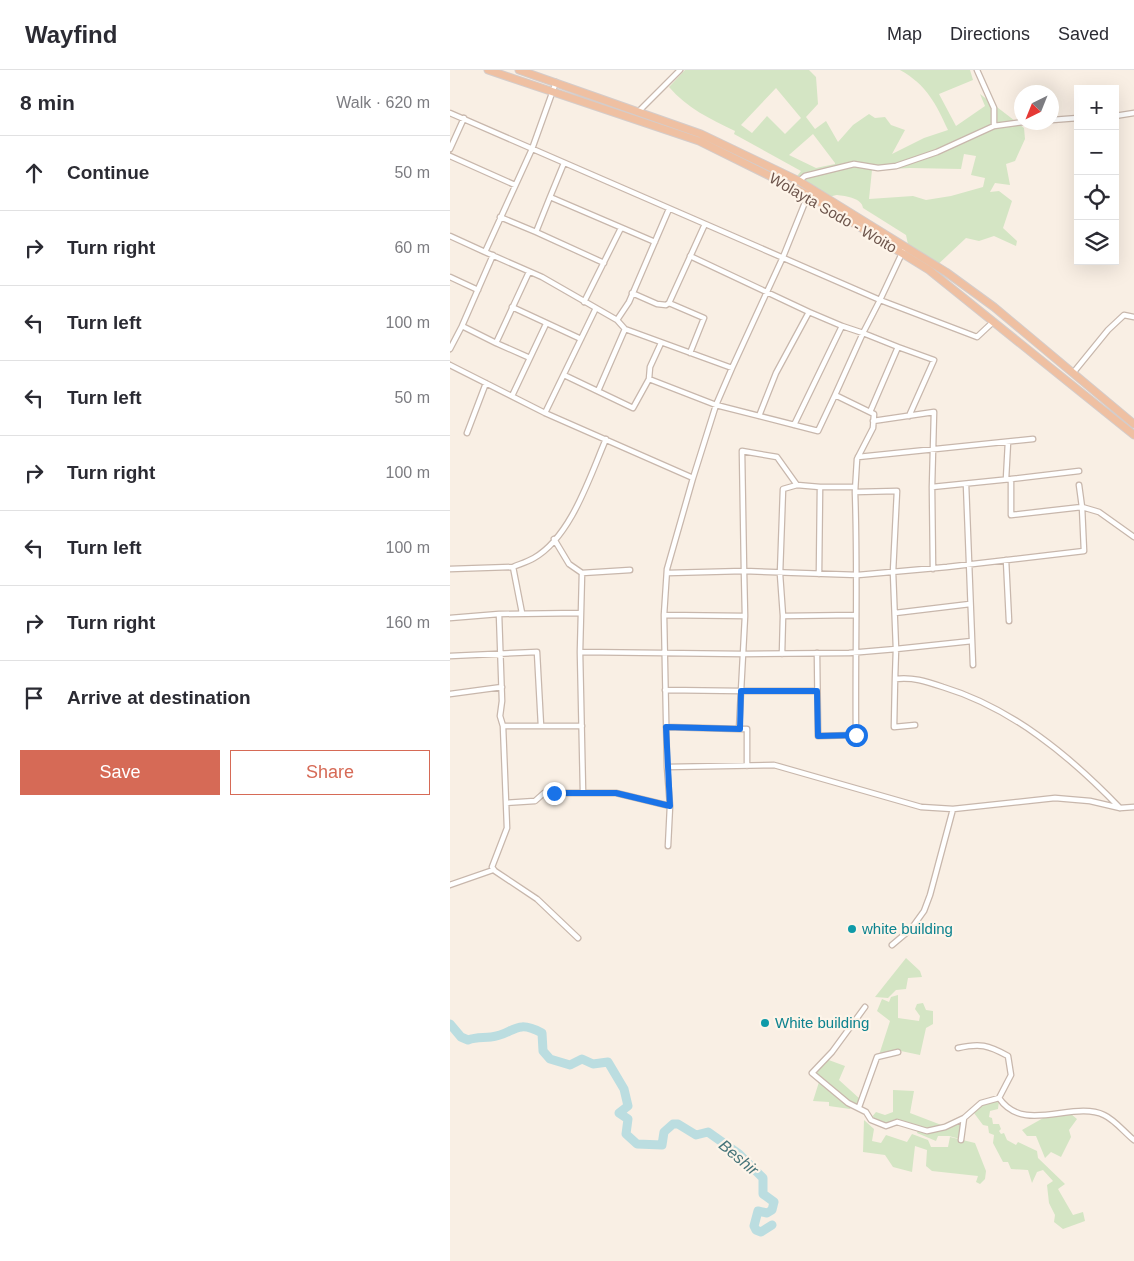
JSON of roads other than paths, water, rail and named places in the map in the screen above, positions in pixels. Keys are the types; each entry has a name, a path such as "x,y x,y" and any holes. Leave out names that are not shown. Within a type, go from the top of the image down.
{"highway":[{"name":"Wolayta Sodo - Woito","path":"488,70 699,140 808,195 929,270 1134,435"},
{"name":"Wolayta Sodo - Woito","path":"519,70 701,134 799,181 946,272 1017,327 1134,424"},
{"path":"1010,335 1017,327"}],"street":[{"path":"639,111 680,70"},
{"path":"977,70 994,108 994,126"},
{"path":"485,252 532,148 556,82"},
{"path":"450,112 880,300 977,337 993,322"},
{"path":"1119,115 1134,113"},
{"path":"450,149 464,118"},
{"path":"1059,119 1074,118"},
{"path":"799,181 806,176 854,164 878,168 896,166 937,152 994,126 1014,123"},
{"path":"450,156 515,184"},
{"path":"536,232 564,163"},
{"path":"668,846 670,806 667,767 664,615 668,573 693,478 716,405 808,195"},
{"path":"550,196 655,242"},
{"path":"616,320 632,293 669,209"},
{"path":"500,217 604,262"},
{"path":"669,303 705,224"},
{"path":"584,302 621,228"},
{"path":"450,236 529,272 596,308 616,320 625,329 732,368"},
{"path":"649,379 716,405 818,431 905,245"},
{"path":"450,349 493,255"},
{"path":"690,256 809,312 934,360 909,416"},
{"path":"496,343 529,272"},
{"path":"450,277 478,290"},
{"path":"632,293 657,304 666,305 669,303 704,318 690,353"},
{"path":"512,308 581,339"},
{"path":"545,412 596,308"},
{"path":"760,416 776,372 809,312"},
{"path":"1073,373 1108,330 1124,315 1134,317"},
{"path":"512,396 546,324"},
{"path":"462,326 530,358"},
{"path":"794,425 842,326"},
{"path":"598,391 625,329"},
{"path":"564,375 633,408 649,379 650,367 660,343"},
{"path":"870,412 898,347"},
{"path":"450,365 545,412 693,478"},
{"path":"467,433 486,383"},
{"path":"817,653 818,736 856,735 855,652 858,575 855,490 858,457 873,428 874,414 836,395"},
{"path":"874,421 934,412 932,451 933,569"},
{"path":"450,569 512,568 535,558 554,539 580,501 606,439"},
{"path":"858,457 932,451 1033,439"},
{"path":"1008,442 1011,515 1082,507 1099,512 1134,537"},
{"path":"740,729 745,616 742,451 777,458 796,486"},
{"path":"932,487 1079,471"},
{"path":"966,484 973,665"},
{"path":"668,573 744,572 858,575 933,569 1084,551 1079,484"},
{"path":"782,654 780,574 783,490 796,486 897,492 893,572 896,649 894,727 915,725"},
{"path":"819,574 820,488"},
{"path":"554,539 569,564 582,574 630,570"},
{"path":"1006,560 1009,621"},
{"path":"512,568 522,613"},
{"path":"582,574 580,652 583,792"},
{"path":"895,613 970,604"},
{"path":"450,618 522,613 581,613"},
{"path":"493,870 492,861 507,828 503,726 500,716 502,687 499,614"},
{"path":"664,615 745,616"},
{"path":"782,616 856,615"},
{"path":"580,652 782,654 855,652 972,641"},
{"path":"450,656 537,652 541,726"},
{"path":"895,680 912,677 968,694 1003,713 1060,752 1120,808"},
{"path":"450,694 502,687"},
{"path":"665,690 817,691"},
{"path":"503,726 582,726"},
{"path":"666,727 747,729 747,766"},
{"path":"667,767 774,765 921,807 953,809 1054,798 1090,801 1120,808 1134,807"},
{"path":"506,804 535,801 544,793 583,792 616,793 670,806"},
{"path":"892,945 912,929 924,911 953,809"},
{"path":"450,885 493,870"},
{"path":"493,870 537,899 578,938"},
{"path":"865,1007 832,1052 812,1073 848,1103 859,1106 871,1120 877,1123 886,1126 898,1122 927,1131 946,1127 964,1118 981,1103 1000,1098 1011,1075 1008,1056 994,1048 977,1044 958,1048"},
{"path":"859,1106 877,1057 898,1052"},
{"path":"1000,1098 1004,1105 1016,1114 1085,1112 1104,1115 1134,1140"},
{"path":"961,1140 964,1118"}],"waterway":[{"name":"Beshir","path":"450,1024 461,1037 468,1040 499,1036 520,1027 525,1027 542,1033 543,1051 550,1059 570,1065 582,1059 593,1064 608,1062 624,1089 628,1106 619,1113 628,1119 626,1134 637,1144 662,1145 664,1132 673,1124 678,1124 696,1135 708,1132 739,1154 763,1178 763,1194 774,1202 772,1210 767,1213 758,1211 754,1226 756,1230 761,1232 772,1225"}],"place":[{"name":"white building","path":"852,929"},
{"name":"White building","path":"765,1023"}]}
